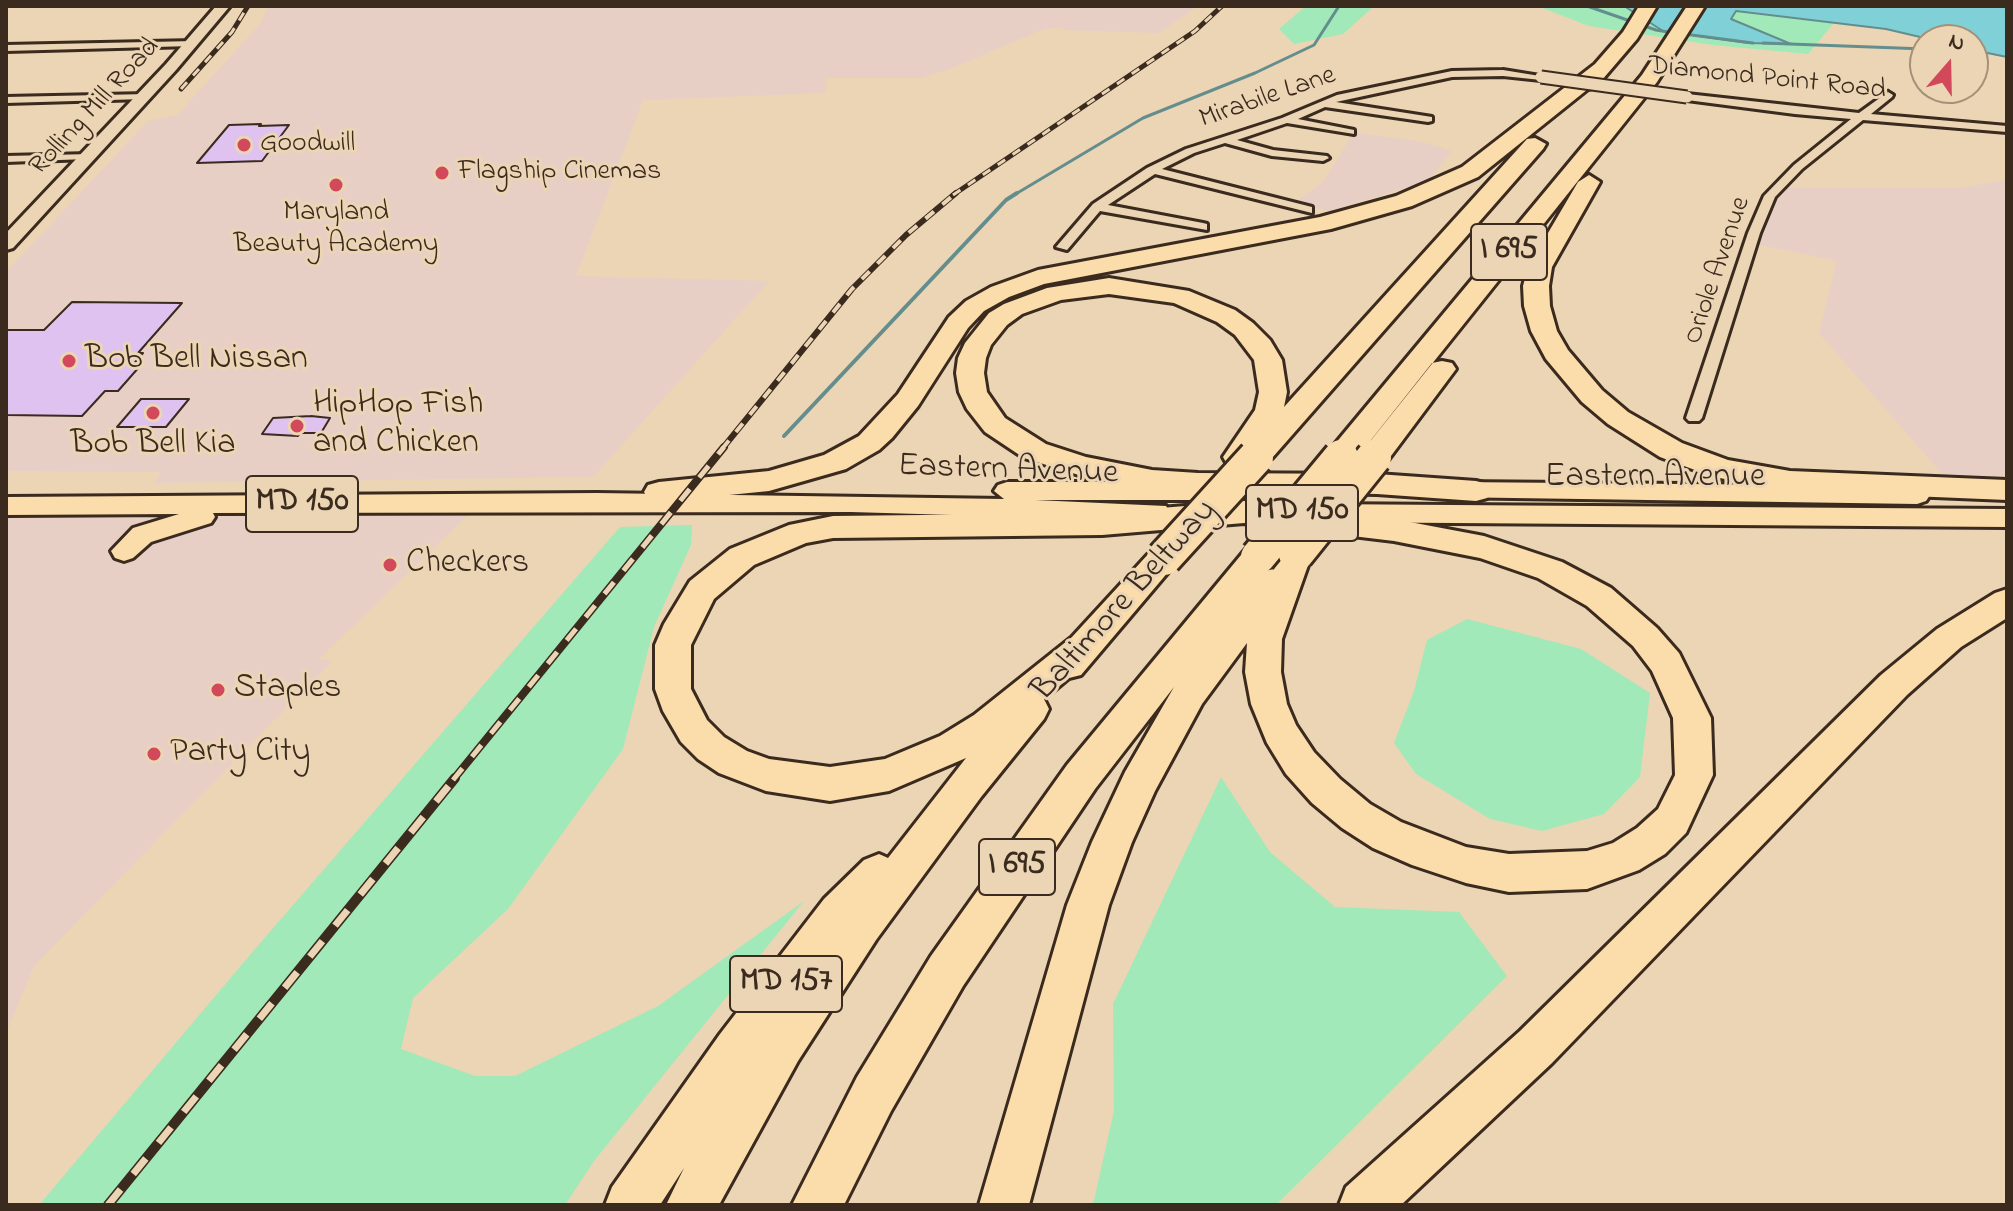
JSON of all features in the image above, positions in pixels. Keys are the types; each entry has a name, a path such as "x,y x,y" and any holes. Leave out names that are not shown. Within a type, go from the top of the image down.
{"highway":[{"name":"I 695","path":"1247,457 1603,67 1630,35 1648,6"},
{"path":"1004,1205 1088,905 1139,784 1189,694 1277,556 1374,457 1647,108 1680,46 1696,30 1699,6"},
{"name":"Baltimore Beltway","path":"817,1205 874,1094 922,1012 1017,867 1081,777 1277,556 1341,457 1650,78 1680,46"},
{"path":"659,492 769,481 835,462 869,443 882,431 908,400 949,333 975,306 1000,292 1059,274 1323,224 1404,201 1470,172 1603,67"},
{"path":"1589,182 1540,267 1536,286 1537,306 1544,331 1556,353 1592,396 1618,418 1671,450 1722,469 1756,476 1790,481 2007,492"},
{"path":"1247,457 1269,410 1273,392 1268,360 1244,329 1206,306 1180,296 1109,286 1056,293 1013,309 998,319 978,343 972,358 970,373 973,392 981,409 995,425 1035,451 1082,466 1152,480 1198,483 1377,484 1476,491"},
{"name":"Baltimore Beltway","path":"691,1205 800,1018 861,926 967,785 1247,457"},
{"path":"1083,647 987,726 953,747 889,775 830,784 766,775 733,762 711,748 694,731 681,711 673,689 671,665 673,645 681,624 702,590 742,557 800,533 833,527 1102,524 1244,512 1394,530 1484,547 1550,570 1599,597 1645,637 1666,663 1692,718 1694,775 1672,821 1651,841 1625,857 1587,870 1509,873 1466,865 1426,852 1387,835 1356,816 1326,791 1300,763 1280,732 1269,704 1263,672 1277,556"},
{"path":"1394,1205 1536,1047 1894,685 1949,638 2007,602"},
{"name":"MD 157","path":"630,1205 736,1050 839,913 967,785"},
{"path":"1364,1205 1536,1047"}],"main road":[{"name":"Eastern Avenue","path":"6,493 1476,491 1787,495 2007,492"},
{"name":"Eastern Avenue","path":"6,506 851,503 1052,511 2007,518"},
{"path":"124,551 142,535 183,520 294,504"}],"street":[{"name":"Rolling Mill Road","path":"6,243 144,96 223,6"},
{"path":"6,48 192,43"},
{"name":"Mirabile Lane","path":"1062,247 1097,207 1151,170 1196,149 1286,120 1346,95 1439,76 1478,72 1523,74"},
{"name":"Diamond Point Road","path":"1523,74 1687,97 2007,129"},
{"name":"Oriole Avenue","path":"1694,418 1754,233 1770,196 1798,167 1888,95"},
{"path":"6,100 144,96"},
{"path":"1324,104 1428,119"},
{"path":"1286,120 1350,132"},
{"path":"1226,140 1244,147 1323,158"},
{"path":"6,159 87,156"},
{"path":"1151,170 1308,210"},
{"path":"1097,207 1203,227"}],"shaded area":[{"path":"268,6 1198,6 1159,33 1062,30 1066,27 1044,29 921,78 826,78 826,93 643,100 576,276 769,281 593,477 154,483 161,472 6,471 6,272 148,121 177,115 260,24"},
{"path":"1354,132 1422,142 1452,151 1428,181 1329,211 1296,202 1323,182"},
{"path":"2007,180 2007,476 1944,476 1819,333 1837,261 1756,244 1773,200 1783,188 1959,188"},
{"path":"474,509 319,659 332,661 34,966 6,1033 6,516"}],"green space":[{"path":"1306,6 1391,6 1373,7 1343,34 1294,44 1279,29"},
{"path":"1537,6 1708,6 1834,23 1808,54 1713,45 1589,26"},
{"path":"692,525 691,545 654,627 623,749 508,909 413,998 401,1049 475,1076 515,1076 658,1006 804,901 594,1161 565,1205 39,1205 255,949 620,527"},
{"path":"1467,619 1581,649 1650,693 1640,777 1604,814 1542,831 1490,819 1416,774 1394,743 1414,691 1427,640"},
{"path":"1221,777 1270,852 1335,907 1459,912 1507,976 1276,1205 1093,1205 1114,1111 1113,1004"}],"water":[{"path":"1624,6 2007,6 2007,57 1989,53 1989,24 1909,24 1909,34 1736,11 1731,19 1791,44 1748,43 1663,31"}],"building":[{"name":"Goodwill","path":"261,124 259,126 289,125 262,161 197,163 229,125"},
{"name":"Bob Bell Nissan","path":"72,302 182,303 138,353 143,353 132,366 140,366 118,391 105,391 82,416 6,415 6,330 44,330"},
{"name":"Bob Bell Kia","path":"141,399 189,399 166,427 117,427"},
{"name":"HipHop Fish and Chicken","path":"273,418 330,418 321,433 300,433 298,436 262,434"}],"waterway":[{"path":"1014,195 1143,118 1255,73 1314,45 1339,6"},
{"path":"1587,6 1656,30 1674,33"},
{"path":"1684,34 1753,43"},
{"path":"1763,43 1909,48"},
{"path":"784,436 1006,200 1017,193"}],"railway":[{"path":"181,89 232,32 248,6"},
{"path":"953,195 1195,31 1222,6"},
{"path":"722,449 852,289 906,235 956,193"},
{"path":"453,780 724,447"},
{"path":"108,1205 455,778"}],"place":[{"name":"Goodwill","path":"244,145"},
{"name":"Flagship Cinemas","path":"442,173"},
{"name":"Maryland Beauty Academy","path":"336,185"},
{"name":"Bob Bell Nissan","path":"69,361"},
{"name":"Bob Bell Kia","path":"153,413"},
{"name":"HipHop Fish and Chicken","path":"297,426"},
{"name":"Checkers","path":"390,565"},
{"name":"Staples","path":"218,690"},
{"name":"Party City","path":"154,754"}]}
